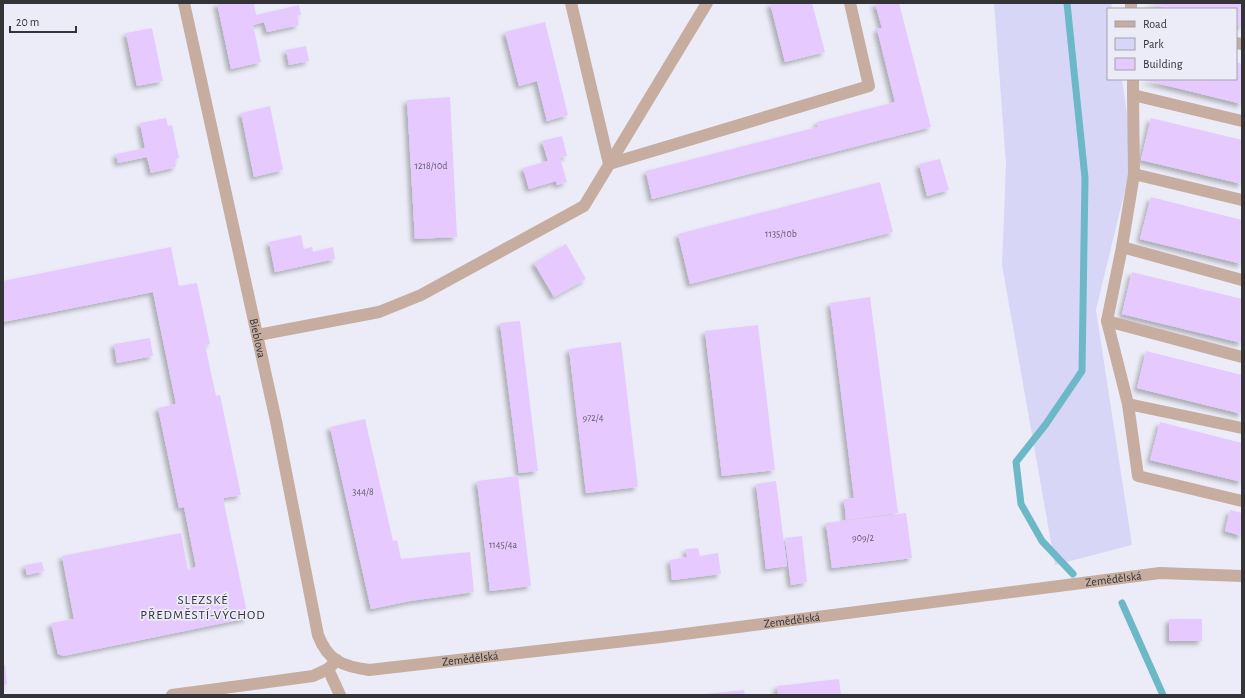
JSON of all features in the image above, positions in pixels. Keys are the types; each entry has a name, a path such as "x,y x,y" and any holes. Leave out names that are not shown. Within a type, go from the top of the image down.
{"street":[{"name":"Bieblova","path":"184,3 258,335 318,635 326,652 340,662"},
{"path":"571,3 609,164"},
{"path":"258,335 379,312 421,295 584,206 707,3"},
{"path":"609,164 870,86 850,3"},
{"path":"1133,80 1134,174 1122,247 1107,321 1128,404 1138,476 1242,501"},
{"path":"1133,95 1242,121"},
{"path":"1134,174 1242,200"},
{"path":"1122,247 1242,280"},
{"path":"1107,321 1242,357"},
{"path":"1128,404 1242,428"},
{"name":"Zemědělská","path":"340,662 369,670 408,666 661,637 1160,573 1242,576"},
{"path":"172,695 313,676 340,662"},
{"path":"328,669 340,695"}],"green space":[{"path":"994,3 1111,3 1112,8 1107,8 1107,80 1122,80 1133,157 1096,310 1132,545 1055,565 1002,265 1006,164"}],"building":[{"path":"217,3 254,3 256,15 299,5 301,15 297,15 299,25 267,32 264,22 253,25 261,62 231,69"},
{"path":"770,3 812,3 825,52 785,62"},
{"path":"875,3 899,3 931,127 652,199 646,171 818,127 817,122 895,102 877,29 882,28"},
{"path":"1148,3 1242,3 1242,27 1237,25 1237,8 1166,8"},
{"path":"545,22 568,115 547,121 537,81 519,86 505,32"},
{"path":"152,28 163,81 137,86 126,33"},
{"path":"306,46 309,61 289,65 286,50"},
{"path":"1237,62 1242,64 1242,104 1144,80 1237,80"},
{"path":"450,97 457,237 415,239 407,100"},
{"path":"270,106 283,170 254,177 241,113"},
{"path":"166,118 168,126 172,125 179,158 175,159 176,167 151,173 147,157 118,163 116,154 145,148 140,123"},
{"path":"1151,118 1242,140 1242,184 1141,160"},
{"path":"562,136 567,156 560,158 567,182 557,185 556,181 529,189 523,168 548,161 542,141"},
{"path":"940,159 949,190 927,196 919,164"},
{"path":"880,182 893,232 690,284 678,234"},
{"path":"1151,197 1242,220 1242,264 1140,239"},
{"path":"301,235 304,249 312,247 313,252 333,247 335,259 275,272 269,242"},
{"path":"566,244 586,279 554,297 534,263"},
{"path":"171,247 179,286 197,283 210,344 205,345 216,396 220,395 241,495 223,498 248,618 63,656 58,654 51,623 74,619 62,556 181,533 188,570 196,567 184,507 179,508 158,408 176,404 153,292 3,322 3,281"},
{"path":"1132,272 1242,299 1242,343 1122,314"},
{"path":"870,297 898,513 846,520 844,499 854,498 830,303"},
{"path":"520,321 538,471 519,473 500,323"},
{"path":"758,325 775,470 722,476 705,331"},
{"path":"150,338 153,356 117,363 114,344"},
{"path":"621,342 638,487 586,493 569,349"},
{"path":"1146,351 1242,375 1242,414 1137,388"},
{"path":"365,419 393,541 397,540 401,559 470,552 474,592 410,601 371,609 330,427"},
{"path":"1160,422 1242,443 1242,482 1150,460"},
{"path":"518,476 531,586 490,591 477,481"},
{"path":"776,481 787,566 766,569 756,484"},
{"path":"1230,510 1242,513 1242,536 1225,531"},
{"path":"906,513 912,558 832,568 826,523"},
{"path":"802,536 807,582 791,585 785,538"},
{"path":"698,548 700,556 718,553 721,574 672,580 670,560 687,557 686,549"},
{"path":"42,562 44,571 27,575 25,565"},
{"path":"1169,619 1202,619 1202,641 1169,641"},
{"path":"5,665 7,684 3,685 3,666"},
{"path":"839,679 841,695 778,695 777,686"},
{"path":"744,690 745,695 706,695 706,694"}],"waterway":[{"path":"1067,3 1085,178 1082,371 1046,424 1016,462 1021,504 1042,541 1073,574"},
{"path":"1122,603 1163,695"}],"district":[{"name":"SLEZSKÉ PŘEDMĚSTÍ-VÝCHOD","path":"203,606"}]}
